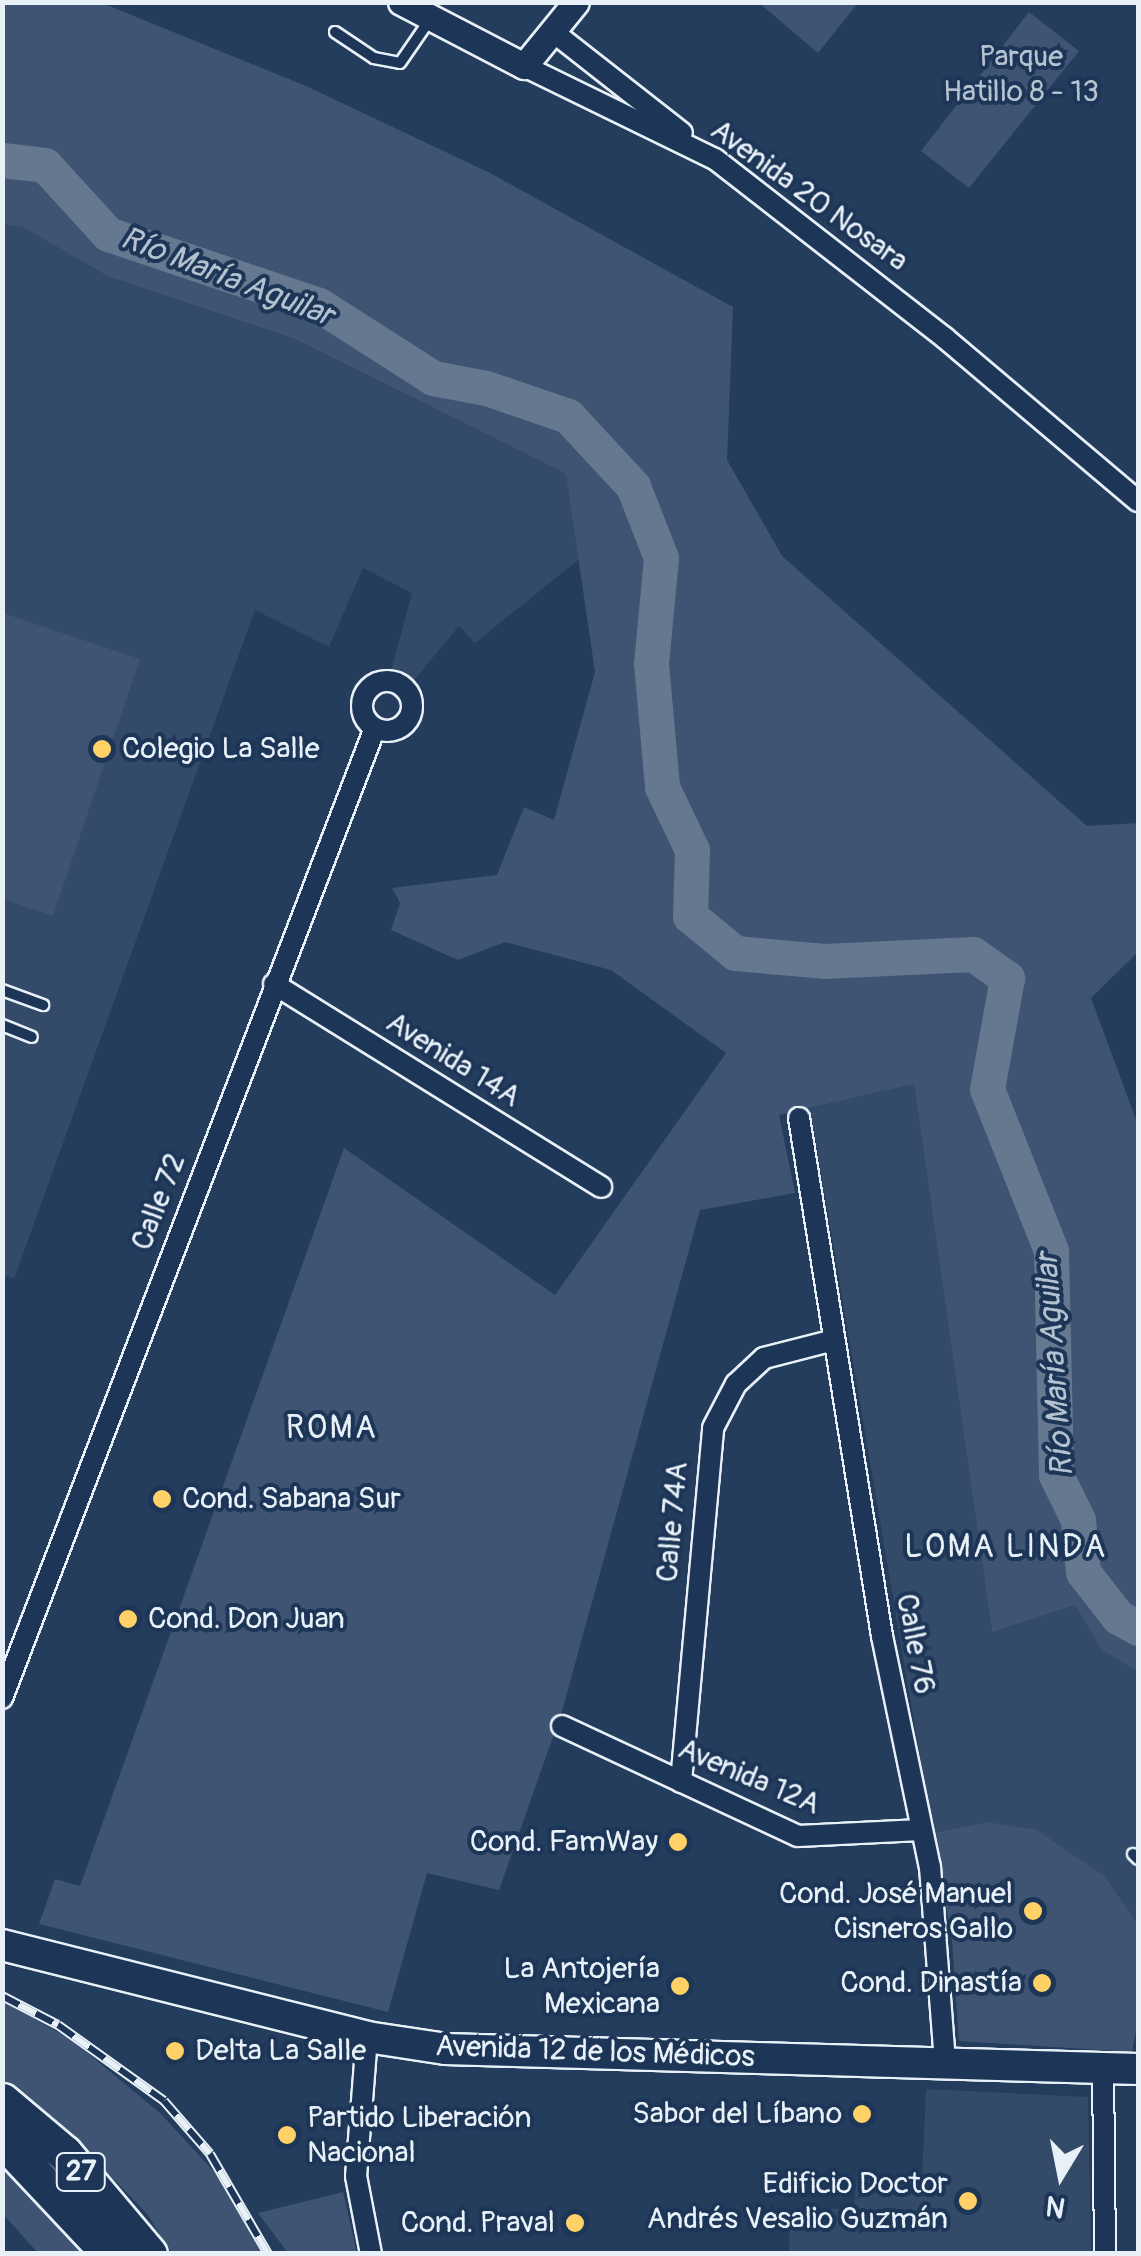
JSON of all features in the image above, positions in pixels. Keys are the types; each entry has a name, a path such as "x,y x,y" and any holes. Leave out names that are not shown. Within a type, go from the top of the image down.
{"highway":[{"name":"27","path":"2,2100 64,2153 149,2254"},
{"name":"27","path":"2,2139 110,2254"}],"main road":[{"name":"Avenida 12 de los Médicos","path":"2,1945 366,2037 522,2056 1138,2068"}],"street":[{"name":"Avenida 20 Nosara","path":"401,2 429,21 715,159 945,338 1138,501"},
{"path":"524,66 576,2"},
{"path":"552,31 715,159"},
{"name":"Calle 72","path":"2,1698 375,728"},
{"name":"Avenida 14A","path":"274,984 601,1187"},
{"name":"Calle 76","path":"800,1118 834,1340 930,1867 945,2062"},
{"name":"Calle 74A","path":"680,1782 712,1428 736,1384 764,1358 834,1340"},
{"name":"Avenida 12A","path":"562,1726 798,1836 921,1830"},
{"path":"366,2037 356,2176 372,2254"},
{"path":"1103,2065 1105,2254"}],"lane":[{"path":"335,32 374,58 400,63 429,21"},
{"path":"2,990 42,1005"},
{"path":"2,1025 32,1037"}],"shaded area":[{"name":"Colegio La Salle","path":"3,225 23,227 107,276 295,339 566,474 582,557 475,643 459,626 411,684 390,675 412,593 363,568 329,647 255,610 14,1279 3,1275"},
{"path":"914,1084 992,1631 1075,1605 1102,1649 1138,1671 1138,1923 1104,1876 987,1822 933,1833 810,1108"},
{"path":"926,2089 1088,2097 1091,2253 789,2253 790,2211 854,2208 857,2175 922,2179"}],"green space":[{"path":"2,3 102,3 306,86 488,172 733,307 727,460 782,556 1087,826 1138,823 1138,952 1091,998 1138,1125 1138,1671 1102,1650 1075,1605 992,1632 914,1084 779,1115 795,1193 700,1210 562,1711 499,1890 427,1873 388,2012 39,1924 55,1879 80,1886 344,1148 555,1295 726,1053 611,970 505,942 458,960 391,930 400,903 392,888 497,875 524,807 554,820 595,672 566,474 295,339 107,276 23,227 3,225"},
{"path":"759,3 858,3 818,53"},
{"name":"Parque Hatillo 8 - 13","path":"1029,12 1079,51 969,188 921,151"},
{"path":"3,613 140,659 53,916 3,899"},
{"path":"987,1822 1037,1830 1104,1876 1138,1923 1138,2019 1132,2052 959,2041 952,1941 933,1833"},
{"path":"2,2001 72,2040 161,2114 218,2176 261,2253 172,2253 147,2214 73,2136 3,2080"},
{"path":"3,2167 27,2187 85,2253 38,2253 3,2214"},
{"path":"343,2192 357,2253 288,2253 258,2213"}],"waterway":[{"name":"Río María Aguilar","path":"2,160 45,165 108,234 319,305 433,378 486,388 568,416 633,486 661,558 651,663 662,787 692,850 690,916 735,953 824,961 973,954 1007,978 987,1089 1051,1251 1056,1475 1078,1520 1083,1572 1118,1617 1138,1628"}],"railway":[{"path":"2,1996 58,2025 164,2101 210,2154 268,2254"}],"place":[{"name":"Colegio La Salle","path":"102,749"},
{"name":"Cond. Sabana Sur","path":"162,1499"},
{"name":"Cond. Don Juan","path":"128,1619"},
{"name":"Cond. FamWay","path":"678,1842"},
{"name":"Cond. José Manuel Cisneros Gallo","path":"1033,1911"},
{"name":"Cond. Dinastía","path":"1042,1983"},
{"name":"La Antojería Mexicana","path":"680,1986"},
{"name":"Delta La Salle","path":"175,2051"},
{"name":"Sabor del Líbano","path":"862,2114"},
{"name":"Partido Liberación Nacional","path":"287,2135"},
{"name":"Edificio Doctor Andrés Vesalio Guzmán","path":"968,2201"},
{"name":"Cond. Praval","path":"575,2223"}],"district":[{"name":"ROMA","path":"332,1428"},
{"name":"LOMA LINDA","path":"1006,1547"}]}
